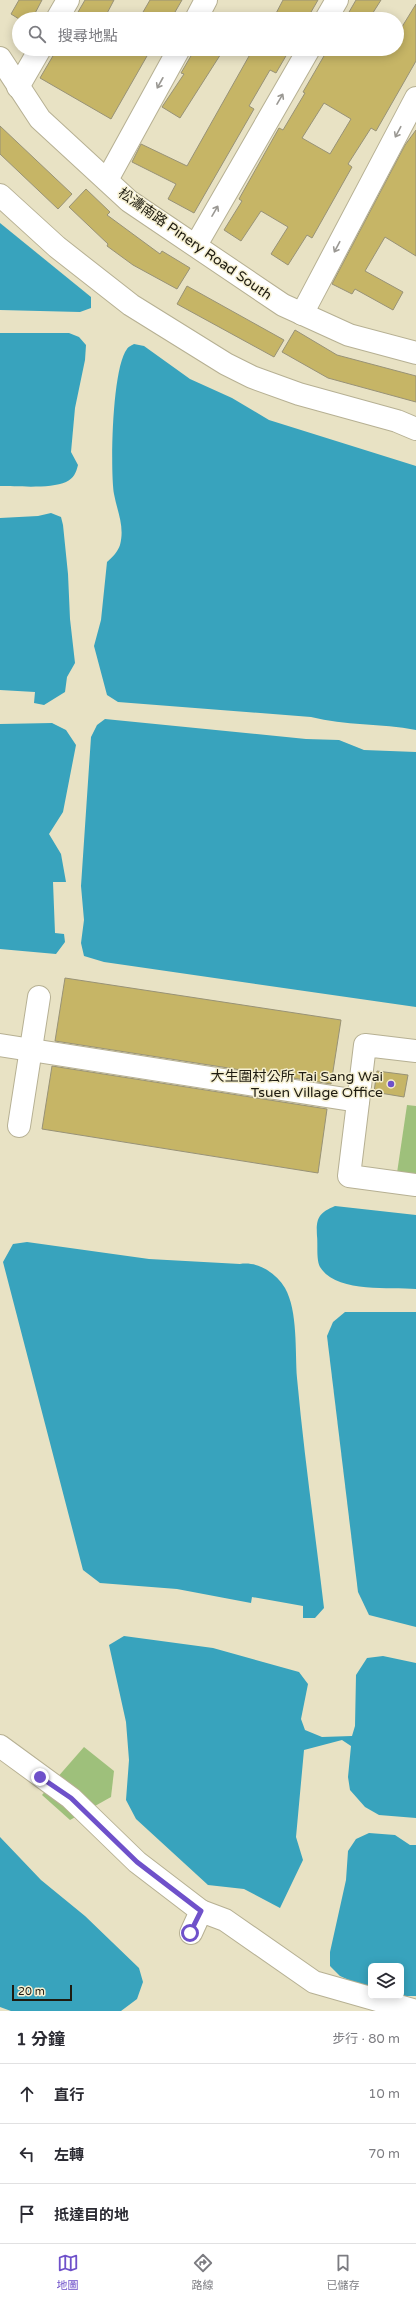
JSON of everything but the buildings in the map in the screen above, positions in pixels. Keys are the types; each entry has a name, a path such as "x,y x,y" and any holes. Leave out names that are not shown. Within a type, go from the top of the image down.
{"street":[{"path":"61,12 68,0"},
{"path":"200,12 206,0"},
{"path":"330,12 337,0"},
{"path":"18,87 36,56"},
{"path":"107,180 175,56"},
{"path":"196,245 305,56"},
{"name":"松濤南路 Pinery Road South","path":"0,58 40,119 129,201 283,305 349,335 416,352"},
{"path":"302,314 416,98"},
{"path":"0,195 57,247 131,305 226,364 252,377 299,394 397,421 416,429"},
{"path":"19,1126 39,997"},
{"path":"0,1045 358,1101"},
{"path":"416,1052 366,1045 349,1176 416,1185"},
{"path":"0,1746 71,1798 137,1862 201,1911 225,1920 314,1982 416,2011"},
{"path":"190,1933 201,1911"}],"green space":[{"path":"407,1105 416,1106 416,1175 397,1173"},
{"path":"84,1747 114,1771 111,1797 70,1820 42,1795"}],"water":[{"path":"0,223 91,297 91,308 80,312 0,310"},
{"path":"0,333 69,333 79,337 86,345 85,360 75,408 71,452 78,465 74,475 66,482 52,486 0,486"},
{"path":"134,344 144,346 190,379 232,398 269,420 416,466 416,730 390,726 337,722 311,717 118,702 107,695 94,646 101,620 107,562 120,545 122,531 114,494 112,463 113,419 118,376 122,360 128,348"},
{"path":"51,513 61,517 63,525 75,663 67,677 65,692 44,705 34,703 35,692 0,690 0,518 38,516"},
{"path":"105,719 306,739 339,740 364,750 416,752 416,1007 104,962 84,956 81,943 84,920 81,886 91,737 97,725"},
{"path":"52,723 66,730 76,745 63,812 49,834 61,854 66,882 53,882 55,933 64,934 65,942 56,954 0,949 0,724"},
{"path":"335,1206 416,1215 416,1289 378,1288 350,1285 338,1281 328,1275 320,1267 317,1252 317,1225 319,1217 325,1211"},
{"path":"27,1242 149,1259 253,1264 272,1273 285,1288 289,1297 294,1320 300,1407 324,1608 315,1618 303,1618 303,1606 252,1597 251,1603 177,1589 100,1583 83,1570 3,1262 13,1244"},
{"path":"345,1312 416,1312 416,1627 369,1615 358,1592 327,1336 333,1322"},
{"path":"124,1636 213,1648 299,1672 308,1684 301,1719 305,1730 322,1737 352,1736 355,1726 356,1675 367,1658 383,1656 416,1663 416,1818 379,1815 365,1807 350,1790 348,1777 351,1746 342,1740 304,1750 296,1837 303,1860 280,1908 244,1889 208,1885 136,1819 126,1800 129,1760 126,1722 109,1645"},
{"path":"369,1833 395,1835 410,1845 416,1845 416,1996 404,1996 404,1963 368,1963 368,1989 340,1976 330,1966 330,1952 346,1880 348,1851 356,1839"},
{"path":"0,1837 41,1880 85,1916 139,1968 143,1982 137,1999 121,2011 11,2011 0,2007"}],"place":[{"name":"大生圍村公所 Tai Sang Wai Tsuen Village Office","path":"391,1084"}],"route":[{"path":"40,1777 71,1798 137,1862 201,1911 190,1933"}]}
